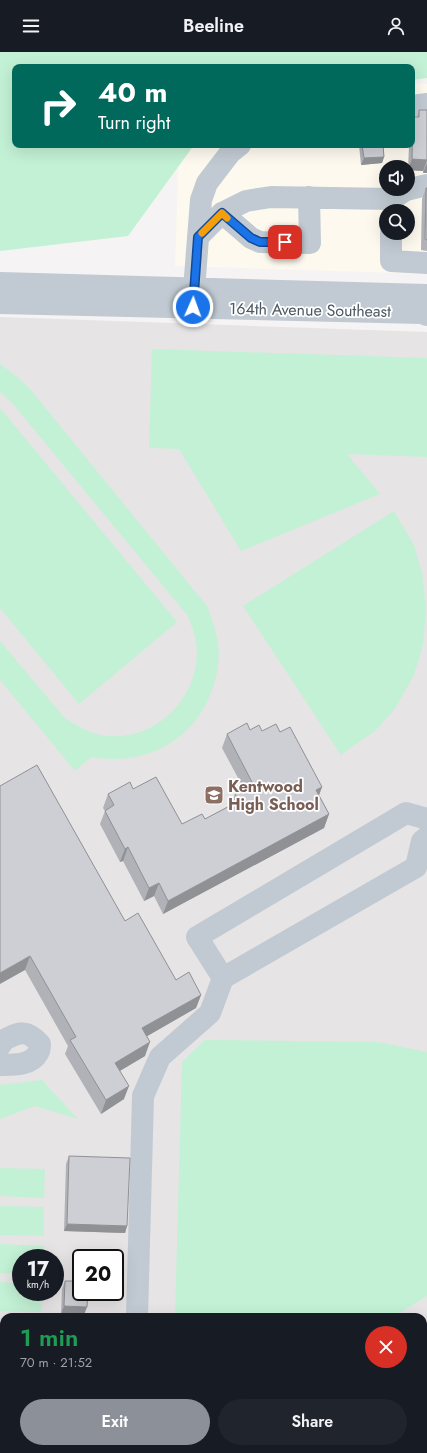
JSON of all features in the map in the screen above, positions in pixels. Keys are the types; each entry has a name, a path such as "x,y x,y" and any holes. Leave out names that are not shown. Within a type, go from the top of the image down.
{"street":[{"path":"415,106 427,104"},
{"path":"193,298 201,200 207,183 230,153 236,148"},
{"path":"393,204 406,190 427,185"},
{"path":"198,237 222,213 246,201 271,197 310,197 382,204"},
{"path":"222,213 251,238 260,242 310,243 310,197"},
{"path":"391,240 391,261 427,263"},
{"name":"164th Avenue Southeast","path":"0,283 193,298 422,313 427,315"},
{"name":"164th Avenue Southeast","path":"0,303 193,298 427,295"},
{"path":"223,978 197,937 406,813 427,819"},
{"path":"137,1313 143,1096 160,1057 210,1013 223,978 416,867 422,841 427,836"},
{"path":"0,1046 4,1040 24,1032 33,1036 40,1044 38,1053 30,1061 14,1065 0,1065"}],"shaded area":[{"path":"415,83 427,84 427,274 175,266 179,148 415,148"},
{"name":"Kentwood High School","path":"0,317 427,332 427,1313 0,1313"}],"green space":[{"path":"0,52 427,52 427,78 415,80 415,64 12,64 12,148 192,148 128,236 0,251"},
{"path":"152,349 427,358 427,457 347,454 380,494 241,551 179,449 149,448"},
{"path":"0,364 30,389 207,606 214,625 219,650 214,683 210,695 201,712 190,727 177,739 162,748 146,754 128,758 110,759 91,757 75,771 0,680 0,641 64,717 90,732 108,736 126,735 143,731 159,723 172,712 183,698 191,682 196,664 197,651 194,633 188,616 13,404 0,392"},
{"path":"0,408 177,622 79,704 0,608"},
{"path":"394,511 414,545 422,573 426,608 423,645 414,675 394,710 376,730 341,755 243,606"},
{"path":"205,1040 378,1042 427,1052 427,1296 400,1313 175,1313 182,1062"},
{"path":"42,1080 78,1119 35,1106 0,1119 0,1085"},
{"path":"0,1168 45,1169 44,1198 0,1196"},
{"path":"0,1206 44,1207 44,1236 0,1235"},
{"path":"0,1244 44,1246 44,1249 12,1249 12,1274 0,1273"},
{"path":"0,1282 12,1283 12,1301 42,1301 42,1312 0,1311"}],"building":[{"path":"419,110 427,110 427,160 412,159 412,148 415,148 415,117 419,117"},
{"path":"362,148 383,148 384,157 364,158"},
{"path":"427,188 427,240 425,239"},
{"path":"247,723 250,730 259,725 262,731 276,724 280,732 290,727 322,787 316,790 329,814 168,901 159,883 149,888 128,847 125,849 105,811 114,805 108,794 130,782 133,789 156,777 182,824 202,814 205,819 239,801 235,794 253,784 227,734"},
{"path":"37,765 125,921 138,913 176,980 189,972 201,995 142,1028 150,1042 115,1063 129,1086 106,1100 70,1040 76,1037 30,956 0,973 0,786"},
{"path":"69,1156 130,1158 127,1226 67,1224"},
{"path":"65,1281 72,1281 72,1301 87,1301 87,1307 64,1306"}],"slow traffic":[{"path":"202,233 222,213 227,218"}],"place":[{"name":"Kentwood High School","path":"214,795"}],"route":[{"path":"193,307 198,237 222,213 251,238 260,242 285,242"}]}
